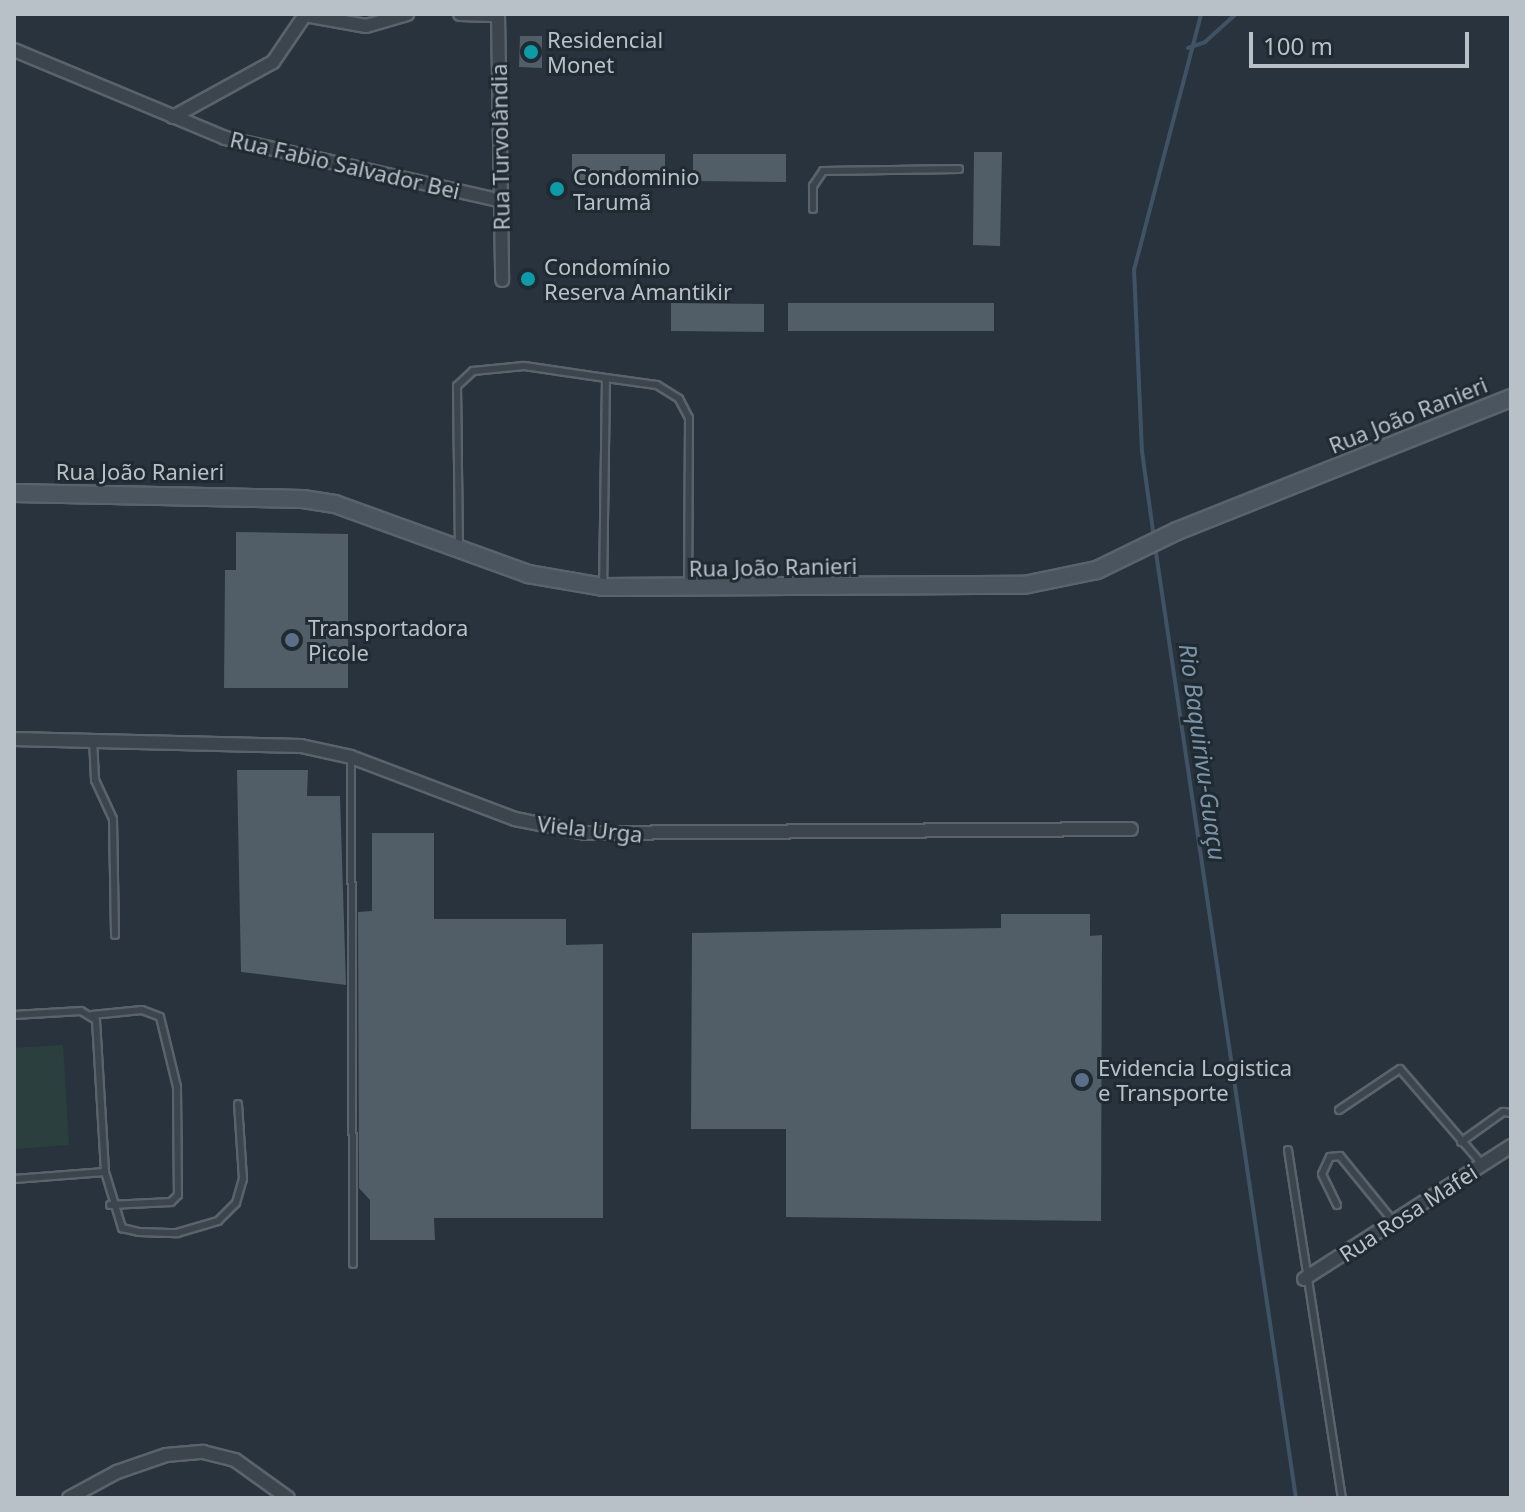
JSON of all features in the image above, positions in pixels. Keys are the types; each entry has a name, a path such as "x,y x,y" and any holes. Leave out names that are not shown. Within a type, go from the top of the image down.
{"street":[{"path":"173,117 273,62 305,14 366,26 407,14"},
{"path":"460,14 498,15"},
{"name":"Rua Turvolândia","path":"498,15 502,280"},
{"name":"Rua Fabio Salvador Bei","path":"14,50 173,117 274,153 502,201"},
{"name":"Rua João Ranieri","path":"14,493 303,499 335,504 459,552 564,583 603,587 688,591 1039,583 1097,570 1177,531 1511,398"},
{"name":"Viela Urga","path":"14,739 253,741 351,757 515,819 585,833 1131,829"},
{"name":"Rua Rosa Mafei","path":"1304,1279 1509,1151"},
{"path":"69,1498 117,1472 166,1455 203,1452 235,1460 288,1498"}],"lane":[{"path":"813,209 815,176 823,171 959,169"},
{"path":"459,552 457,386 473,371 524,366 657,385 679,399 689,418 688,591"},
{"path":"603,587 606,378"},
{"path":"93,739 95,780 113,819 115,935"},
{"path":"351,757 353,1264"},
{"path":"14,1015 92,1015 142,1010 160,1017 177,1087 178,1195 171,1202 110,1205"},
{"path":"92,1015 105,1172 110,1205 122,1228 139,1232 177,1233 218,1221 236,1203 243,1179 238,1104"},
{"path":"1339,1110 1400,1069 1483,1165"},
{"path":"1461,1142 1503,1112 1511,1113"},
{"path":"1288,1150 1304,1279 1342,1498"},
{"path":"1337,1205 1322,1174 1330,1157 1340,1156 1395,1224"},
{"path":"14,1179 105,1172"}],"green space":[{"path":"63,1045 69,1145 14,1149 14,1048"}],"building":[{"name":"Residencial Monet","path":"520,36 542,36 542,68 519,67"},
{"path":"974,152 1002,152 1000,246 973,245"},
{"path":"572,154 665,154 665,182 572,182"},
{"path":"693,154 786,154 786,182 693,181"},
{"path":"671,303 764,304 764,332 671,331"},
{"path":"788,303 994,303 994,331 788,331"},
{"path":"236,532 348,534 348,688 224,688 225,570 236,570"},
{"path":"237,770 308,770 307,796 340,796 346,985 241,972"},
{"path":"372,833 434,833 434,919 566,919 566,945 603,944 603,1218 434,1218 435,1240 370,1240 370,1200 359,1188 358,912 372,911"},
{"path":"1001,914 1090,914 1090,936 1102,935 1101,1221 786,1217 786,1129 691,1129 692,933 1001,928"}],"waterway":[{"name":"Rio Baquirivu-Guaçu","path":"1154,538 1142,452 1134,270 1201,14"},
{"path":"1188,48 1205,42 1236,14"},
{"path":"1261,14 1274,14"},
{"name":"Rio Baquirivu-Guaçu","path":"1155,546 1296,1498"}],"place":[{"name":"Residencial Monet","path":"531,52"},
{"name":"Condominio Tarumã","path":"557,189"},
{"name":"Condomínio Reserva Amantikir","path":"528,279"},
{"name":"Transportadora Picole","path":"292,640"},
{"name":"Evidencia Logistica e Transporte","path":"1082,1080"}]}
